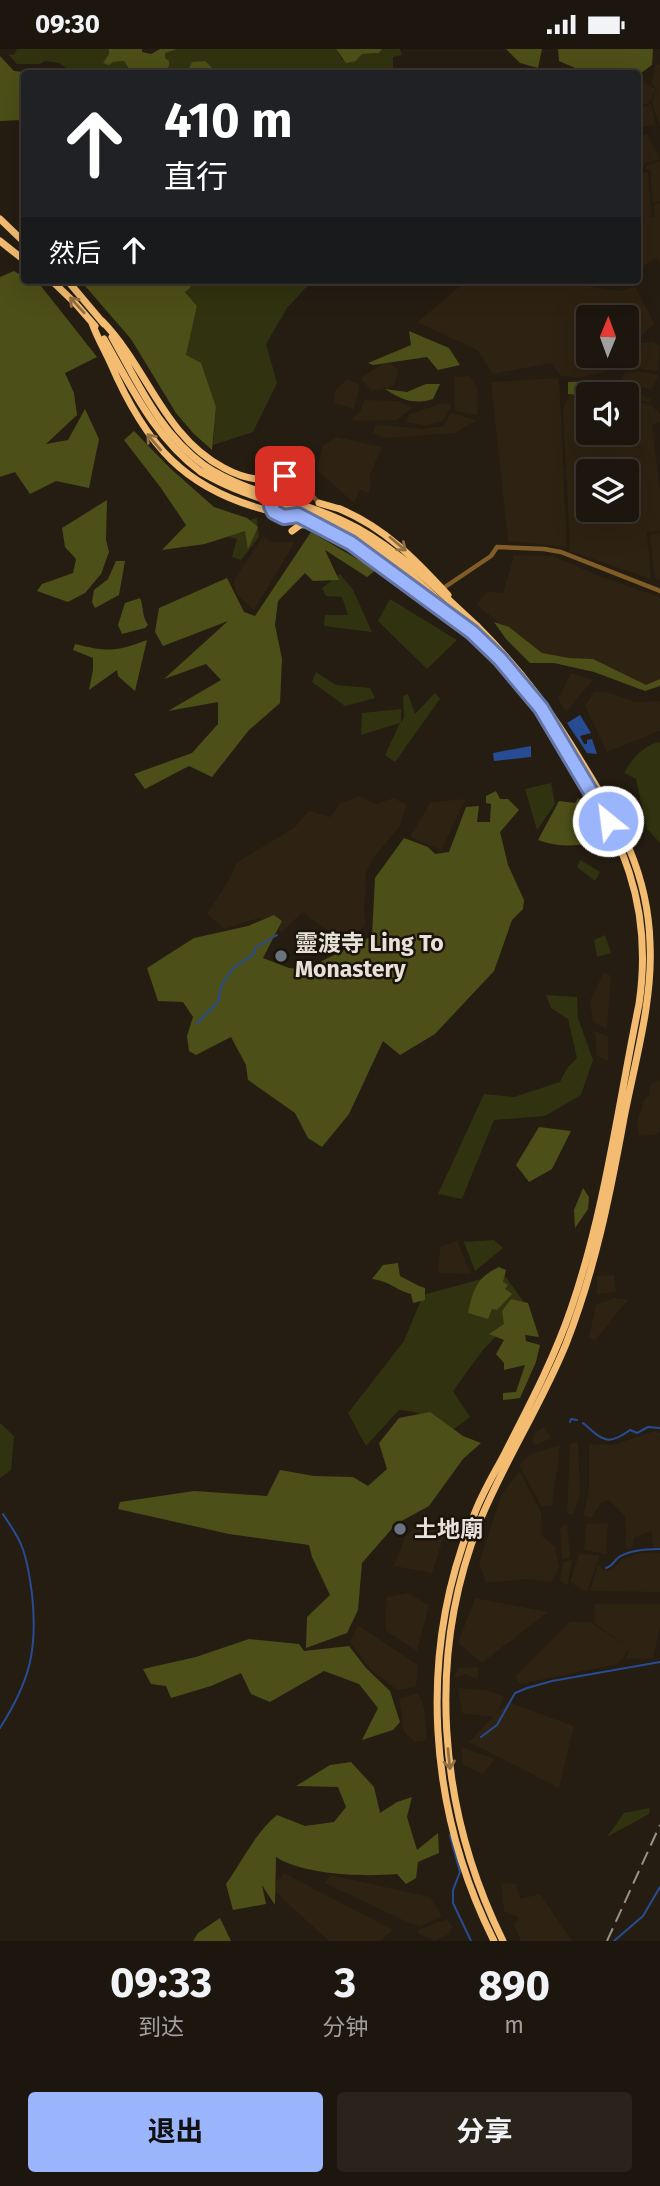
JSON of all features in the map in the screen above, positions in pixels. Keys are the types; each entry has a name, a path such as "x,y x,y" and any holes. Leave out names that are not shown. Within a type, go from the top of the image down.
{"highway":[{"path":"0,219 21,239"},
{"path":"0,241 21,258"},
{"path":"56,284 92,323 155,428 175,451 203,469 237,484 320,511 383,544 516,666 545,703 620,825 640,878 647,908 650,974 607,1206 588,1282 553,1374 490,1499 474,1537 459,1590 447,1656 445,1712 453,1794 479,1888 503,1941"},
{"path":"71,284 123,345 168,419 192,446 211,461 240,476 258,479 281,478"},
{"path":"100,317 156,416 203,469"},
{"path":"92,323 129,405 161,450 189,475 216,491 233,500 274,512"},
{"path":"319,503 365,521 399,544 541,708 599,803 620,844 630,871 641,923 639,1004 591,1246 548,1370 482,1496 466,1535 448,1599 439,1656 437,1724 444,1795 456,1846 472,1892 494,1941"},
{"path":"292,531 311,521 341,537 361,549 415,592 475,629"}],"street":[{"path":"298,515 304,506 306,486 299,478 281,478 274,487 272,496 271,506 274,512 284,517 298,515 311,521 337,523"},
{"path":"307,492 337,523 376,543 434,592 491,557 497,547 561,552 660,591"}],"shaded area":[{"path":"17,49 109,49 113,62 124,61 128,70 69,70 59,63 45,61 40,64 17,64 8,54 14,55"},
{"path":"109,49 142,49 142,52 151,54 160,49 177,49 165,53 165,58 169,61 166,70 128,70 124,61 109,65 103,63"},
{"path":"177,49 336,49 342,59 356,61 362,54 379,53 382,49 400,49 402,55 393,57 395,70 215,70 205,61 199,62 190,70 164,70 165,52"},
{"path":"336,49 382,49 379,53 362,54 356,61 346,63"},
{"path":"506,49 542,49 538,68 520,63"},
{"path":"558,49 653,49 652,65 641,73 641,70 580,70 559,61"},
{"path":"0,56 14,71 21,72 21,120 0,121"},
{"path":"205,61 215,70 188,70 192,62"},
{"path":"656,64 660,65 660,122 652,102 657,89 651,84"},
{"path":"641,83 656,89 649,103 641,106"},
{"path":"651,104 655,124 641,128 641,108"},
{"path":"647,134 660,159 644,164 643,170 641,170 641,135"},
{"path":"660,161 660,201 653,203 650,170 646,170 646,165"},
{"path":"648,172 651,217 655,217 654,205 660,203 660,260 658,261 657,257 641,267 641,173"},
{"path":"14,271 21,275 21,284 41,286 97,357 65,373 74,393 77,415 46,444 68,440 85,409 99,439 89,488 56,481 30,494 15,472 0,477 0,277"},
{"path":"83,284 192,284 185,292 197,306 186,355 201,363 216,407 212,450 176,413 131,339"},
{"path":"192,284 309,284 287,308 266,344 277,383 253,432 213,445 216,407 186,355 197,306 185,292"},
{"path":"463,284 575,284 619,291 635,287 654,323 639,339 639,305 576,305 576,368 615,368 580,378 561,376 551,363 493,374 477,350 417,322"},
{"path":"409,331 449,348 460,365 438,370 427,357 373,365 368,363 411,345"},
{"path":"653,342 660,346 658,371 632,368 639,368 639,343"},
{"path":"388,360 398,370 394,386 371,391 361,378"},
{"path":"637,371 659,375 651,390 639,385 639,382 622,379 624,373"},
{"path":"470,376 478,389 477,415 455,411 454,377"},
{"path":"559,378 567,547 508,541 491,382"},
{"path":"347,379 360,385 354,409 334,403 335,391"},
{"path":"598,381 598,382 576,382 576,395 568,394 568,382"},
{"path":"426,384 440,384 433,399 420,402 403,399 385,389 407,392"},
{"path":"572,392 576,392 576,445 639,445 639,402 651,405 660,414 660,422 652,425 660,492 660,531 647,532 651,579 570,551 563,408"},
{"path":"639,394 651,399 649,403 639,400"},
{"path":"364,400 397,401 413,407 397,420 354,421 352,418 360,412"},
{"path":"442,403 452,405 444,420 426,426 406,422 410,414"},
{"path":"451,413 477,420 455,433 385,438 373,433 376,424 421,429 443,426"},
{"path":"134,431 214,507 247,518 258,527 248,549 245,531 205,544 162,550 186,525 124,440"},
{"path":"337,437 382,447 370,475 369,493 360,490 354,503 317,470 323,445"},
{"path":"290,478 301,484 304,497 298,509 284,514 275,506 276,492 282,482"},
{"path":"107,500 106,540 109,552 101,574 85,593 68,602 37,591 42,584 73,573 76,559 65,547 62,528"},
{"path":"257,518 259,537 241,560 232,557 237,539 222,536 246,521"},
{"path":"311,532 376,570 367,577 325,550 339,580 313,581 305,573 278,601 275,625 282,659 280,703 249,730 212,777 189,766 145,789 134,774 192,753 218,724 218,702 168,711 221,680 206,664 164,679 228,621 163,646 155,632 159,608 227,578 244,612 255,616"},
{"path":"660,533 660,580 655,578 650,534"},
{"path":"263,536 272,542 295,542 254,610 236,594 234,580"},
{"path":"514,555 553,556 660,597 660,681 642,687 599,671 538,655 477,605 487,591 503,593"},
{"path":"116,561 125,561 119,595 95,608 92,602 94,590 108,579"},
{"path":"340,574 353,590 372,632 324,626 325,615 348,615 342,597 326,596 322,588"},
{"path":"140,598 148,625 122,634 118,625 125,603"},
{"path":"390,599 457,640 427,669 378,621"},
{"path":"494,622 509,627 542,653 593,659 646,685 660,679 660,686 645,691 594,672 554,663 530,663 506,639"},
{"path":"147,640 135,691 118,676 117,670 89,690 93,658 73,650 75,644 111,649"},
{"path":"316,672 336,685 370,688 375,698 345,706 312,682"},
{"path":"571,673 593,680 566,712 558,699"},
{"path":"594,692 606,692 636,702 660,701 660,731 607,752 585,706"},
{"path":"435,693 440,699 395,762 385,755 400,723 361,735 362,713 401,709 401,723 404,717 403,696 408,694 415,714"},
{"path":"660,742 660,843 647,829 636,779 624,773 639,753"},
{"path":"551,783 555,804 537,830 525,789"},
{"path":"496,791 500,799 508,799 519,810 500,832 508,865 524,900 523,909 512,920 494,971 435,1034 400,1055 383,1041 349,1114 322,1147 308,1138 295,1113 248,1080 246,1065 231,1037 196,1055 189,1051 187,1036 193,1017 183,1002 158,1001 147,968 194,938 248,926 274,915 282,921 263,958 289,968 311,970 322,961 372,936 375,878 404,838 428,847 435,854 449,852 466,807 479,806 477,822 490,822 491,804 486,803 486,796"},
{"path":"359,796 376,804 394,798 406,805 400,826 373,858 366,873 366,923 362,929 331,933 302,912 282,932 259,918 225,929 207,914 236,863 295,827 309,811 331,817 339,804"},
{"path":"578,798 588,807 604,839 571,845 538,840 559,801 575,803"},
{"path":"466,799 441,850 410,837 431,802"},
{"path":"580,860 600,872 595,881 577,867"},
{"path":"605,935 611,953 597,957 594,940"},
{"path":"604,972 611,976 607,1029 593,1022 590,1001"},
{"path":"546,995 577,997 578,1018 593,1060 581,1095 545,1116 494,1120 462,1199 438,1194 484,1094 514,1097 560,1082 567,1068 577,1058 568,1019 551,1008"},
{"path":"595,1031 608,1037 608,1061 597,1056"},
{"path":"660,1080 660,1131 655,1135 639,1136 637,1122 645,1098 650,1095 650,1085"},
{"path":"539,1127 571,1131 552,1169 529,1182 516,1165"},
{"path":"583,1188 589,1197 588,1209 575,1228 574,1210"},
{"path":"494,1240 503,1248 475,1271 464,1242"},
{"path":"457,1241 471,1274 438,1273 440,1247"},
{"path":"398,1263 400,1276 425,1288 425,1300 413,1303 411,1294 372,1279 383,1265"},
{"path":"499,1267 506,1270 503,1282 508,1285 505,1289 512,1294 497,1310 492,1309 488,1319 468,1313 477,1285"},
{"path":"503,1273 526,1305 483,1350 453,1391 470,1417 442,1438 425,1417 399,1410 366,1446 348,1413 404,1341 423,1295"},
{"path":"614,1275 616,1292 597,1294 597,1276"},
{"path":"614,1298 628,1300 595,1340 589,1337 596,1305"},
{"path":"511,1299 528,1303 539,1337 525,1335 526,1341 540,1345 536,1362 520,1398 503,1400 503,1393 516,1392 525,1365 504,1370 504,1363 496,1354 504,1340 489,1334 504,1324 502,1311"},
{"path":"430,1412 463,1436 481,1443 463,1459 429,1506 396,1524 362,1563 358,1610 347,1633 306,1648 307,1617 330,1595 309,1545 229,1534 118,1509 120,1502 194,1491 267,1496 280,1470 314,1476 353,1477 368,1486 387,1469 379,1443 399,1418"},
{"path":"0,1423 14,1436 11,1470 0,1478"},
{"path":"544,1427 551,1438 537,1445 532,1443 534,1433"},
{"path":"655,1431 660,1433 660,1548 653,1547 651,1531 634,1538 632,1548 626,1548 625,1516 609,1500 600,1504 591,1518 583,1515 589,1492 589,1444 613,1445"},
{"path":"578,1442 580,1494 574,1514 567,1514 570,1444"},
{"path":"560,1445 552,1506 541,1506 519,1465 531,1454"},
{"path":"520,1471 541,1513 542,1536 555,1547 559,1568 551,1582 527,1579 486,1583 479,1563 502,1494"},
{"path":"449,1521 432,1573 394,1566 405,1537 415,1528"},
{"path":"608,1523 606,1554 584,1550 586,1524"},
{"path":"567,1524 570,1557 562,1560 560,1528"},
{"path":"652,1552 660,1553 660,1592 590,1591 598,1565 607,1571 612,1570 622,1559"},
{"path":"579,1554 600,1555 587,1592 570,1582"},
{"path":"572,1560 568,1585 560,1581 563,1562"},
{"path":"408,1593 429,1605 417,1651 385,1630 387,1597"},
{"path":"475,1598 548,1612 482,1663 458,1643"},
{"path":"595,1604 660,1604 660,1627 653,1658 626,1659 629,1649 618,1664 520,1684 515,1677 570,1622 590,1622 630,1648 594,1623"},
{"path":"358,1625 418,1665 416,1687 397,1690 370,1669 350,1642"},
{"path":"249,1639 299,1644 304,1651 349,1646 366,1668 390,1691 400,1722 393,1730 362,1740 378,1708 359,1684 324,1671 270,1702 251,1694 241,1673 211,1686 171,1698 166,1686 151,1684 143,1669 196,1657"},
{"path":"478,1667 478,1680 466,1674 454,1678 458,1668"},
{"path":"458,1688 485,1690 505,1697 495,1715 508,1702 574,1726 559,1788 469,1742 493,1717 462,1713"},
{"path":"418,1693 424,1707 427,1738 415,1742 404,1732 399,1699"},
{"path":"461,1747 495,1759 483,1774 463,1765"},
{"path":"351,1762 374,1787 380,1813 397,1802 412,1797 407,1817 417,1850 438,1833 439,1853 418,1862 416,1878 406,1884 397,1874 352,1875 318,1871 302,1868 276,1857 275,1905 262,1885 266,1904 233,1910 226,1884 269,1822 277,1815 305,1826 334,1822 346,1807 338,1787 296,1786 330,1765"},
{"path":"650,1808 649,1814 607,1837 624,1813"},
{"path":"284,1873 393,1930 380,1941 329,1941 271,1888"},
{"path":"331,1875 430,1897 442,1916 421,1926 409,1923 325,1883"},
{"path":"501,1883 516,1884 520,1899 540,1894 572,1941 521,1941 514,1925 519,1918 504,1911"},
{"path":"220,1918 231,1941 193,1941 198,1933"},
{"path":"447,1919 452,1927 449,1934 435,1941 418,1933 418,1930"}],"water":[{"path":"580,715 591,733 580,736 584,744 592,739 597,754 587,753 567,723"},
{"path":"531,746 531,757 494,761 493,753"}],"waterway":[{"path":"197,1023 218,1002 221,986 233,968 254,954 255,948 277,935"},
{"path":"570,1422 571,1419 577,1420"},
{"path":"583,1423 601,1437 610,1440 630,1430 637,1433 648,1427 660,1428"},
{"path":"0,1728 25,1679 34,1632 32,1594 26,1559 18,1538 3,1514"},
{"path":"606,1568 628,1553 660,1549"},
{"path":"481,1737 497,1725 515,1693 552,1681 660,1662"},
{"path":"450,1835 460,1872 453,1890 453,1903 471,1941"},
{"path":"614,1941 643,1916 660,1887"}],"railway":[{"path":"607,1941 660,1825"}],"place":[{"name":"靈渡寺 Ling To Monastery","path":"281,956"},
{"name":"土地廟","path":"400,1529"}],"route":[{"path":"285,476 274,487 271,506 274,512 284,517 298,515 361,549 424,599 472,632 500,659 541,708 594,793 608,821"}]}
